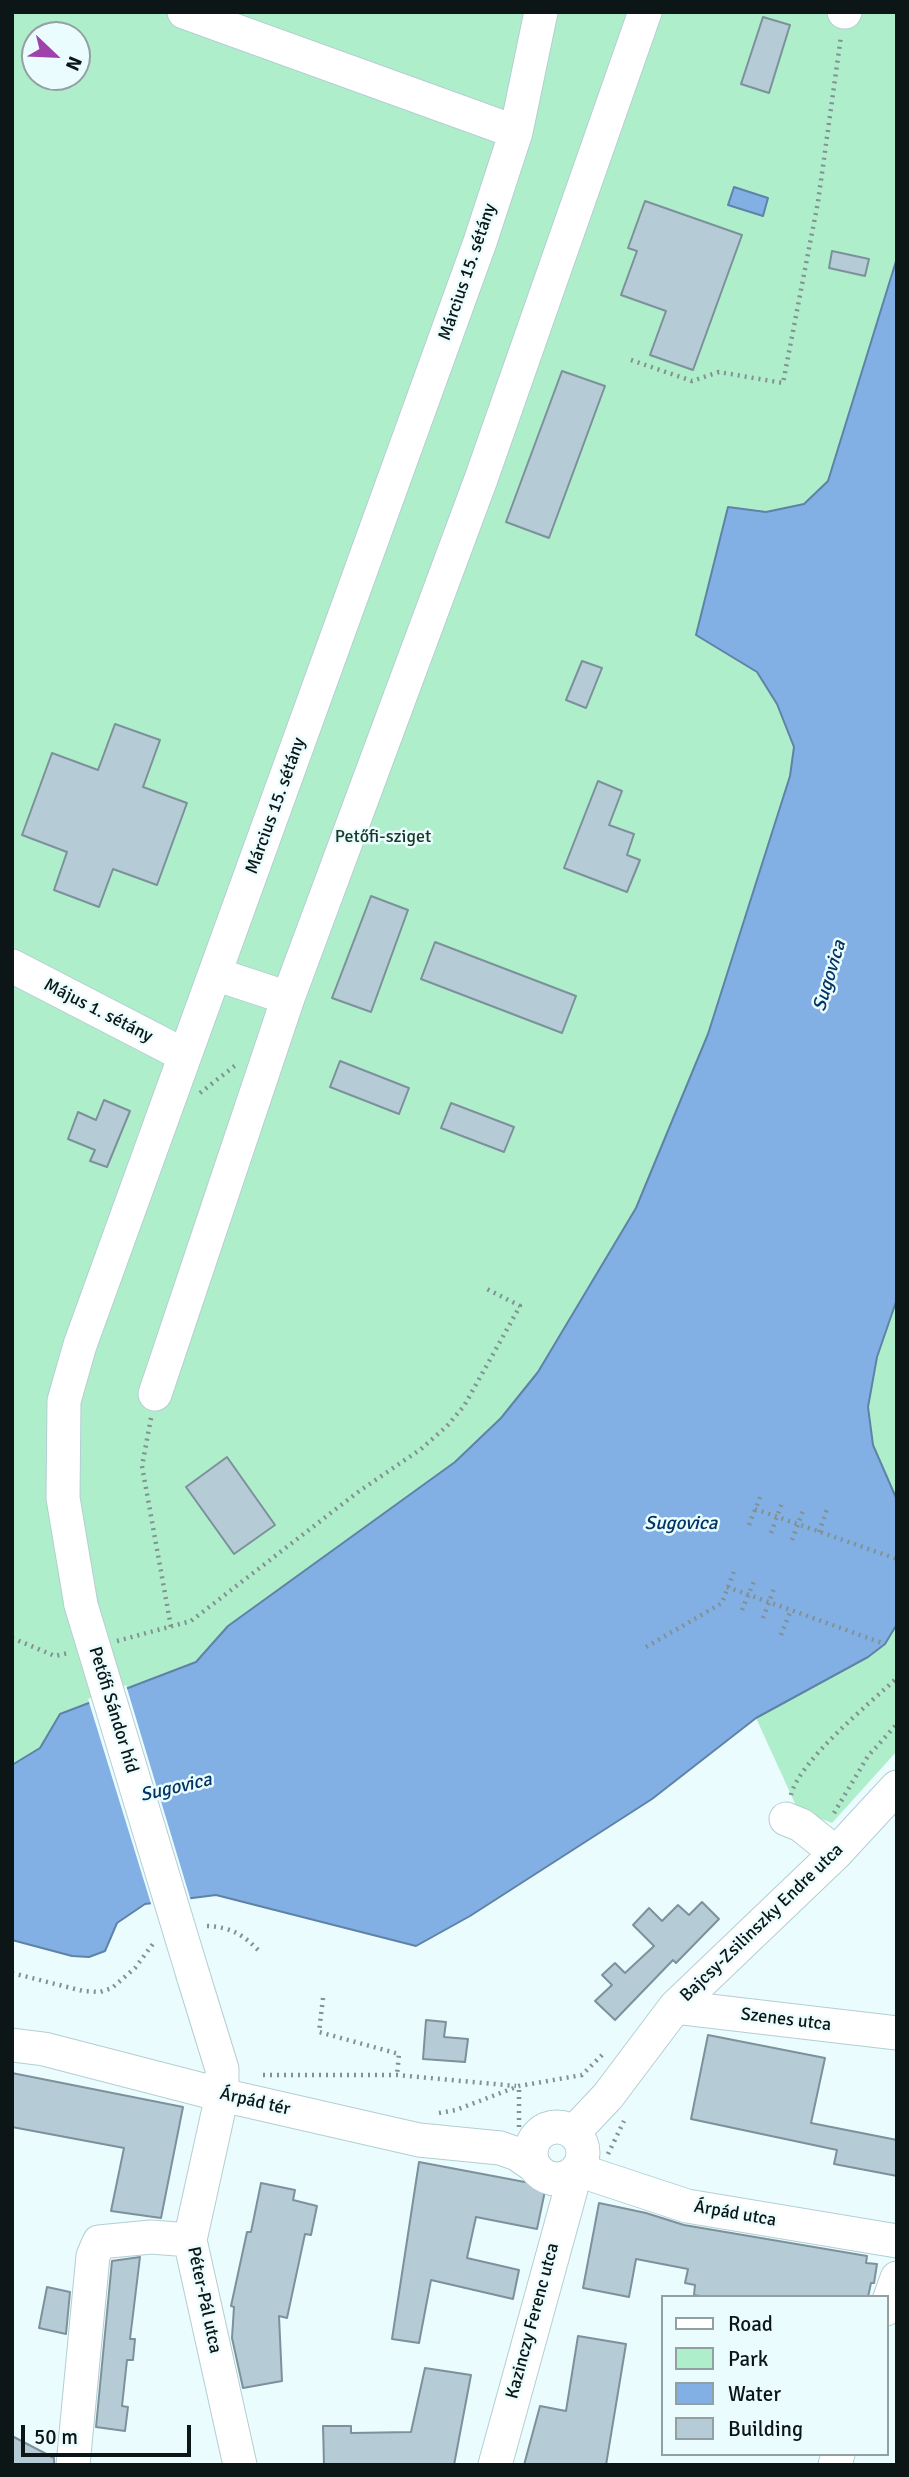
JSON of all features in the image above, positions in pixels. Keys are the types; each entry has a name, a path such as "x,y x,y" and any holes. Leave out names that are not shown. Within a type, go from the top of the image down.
{"street":[{"path":"184,12 516,132"},
{"name":"Március 15. sétány","path":"81,1605 63,1498 65,1401 80,1345 480,242 516,132 541,12"},
{"path":"155,1394 288,998 481,480 645,12"},
{"name":"Május 1. sétány","path":"12,966 184,1055"},
{"path":"215,975 288,998"},
{"name":"Petőfi Sándor híd","path":"81,1605 222,2069 222,2095"},
{"name":"Bajcsy-Zsilinszky Endre utca","path":"549,2141 634,2063 675,2007 836,1853 897,1787"},
{"path":"786,1819 801,1825 836,1853"},
{"name":"Szenes utca","path":"675,2007 897,2033"},
{"name":"Árpád tér","path":"12,2045 57,2052 222,2095 419,2140 500,2148 549,2141"},
{"name":"Péter-Pál utca","path":"222,2095 190,2240 240,2465"},
{"path":"549,2141 584,2150 573,2173 549,2178 549,2141"},
{"name":"Árpád utca","path":"573,2173 687,2206 897,2241"},
{"name":"Kazinczy Ferenc utca","path":"495,2465 571,2189 573,2173"},
{"path":"74,2465 93,2256 99,2242 151,2237 190,2240"},
{"path":"888,2303 897,2278"}],"path":[{"path":"631,360 692,381 719,372 783,383 818,202 844,12"},
{"path":"191,1101 246,1057"},
{"path":"106,1644 191,1621 207,1611 447,1426 483,1377 520,1306 486,1289"},
{"path":"155,1394 142,1466 171,1627"},
{"path":"749,1525 761,1494"},
{"path":"771,1533 783,1500"},
{"path":"792,1540 803,1508"},
{"path":"819,1532 827,1508"},
{"path":"755,1509 897,1559"},
{"path":"646,1647 722,1603 734,1571"},
{"path":"742,1610 754,1581"},
{"path":"762,1618 775,1586"},
{"path":"727,1587 885,1644"},
{"path":"781,1635 792,1610"},
{"path":"12,1638 55,1656 81,1650"},
{"path":"786,1819 793,1784 836,1735 897,1678"},
{"path":"841,1797 868,1756 897,1724"},
{"path":"203,1926 224,1927 245,1936 260,1952"},
{"path":"12,1973 83,1991 100,1992 112,1988 135,1968 149,1946 167,1937"},
{"path":"323,1998 319,2032 399,2054 397,2075"},
{"path":"252,2074 397,2075 519,2086 582,2074"}],"green space":[{"name":"Petőfi-sziget","path":"12,12 897,12 897,258 828,481 804,504 766,512 728,507 696,635 757,672 777,704 794,747 790,776 708,1034 636,1208 538,1372 501,1418 455,1462 228,1626 196,1662 60,1714 40,1748 12,1765"},
{"path":"897,1299 897,1500 873,1446 868,1409 873,1371"},
{"path":"897,1624 897,1751 832,1823 798,1810 756,1718 868,1657 885,1644"}],"water":[{"path":"734,187 768,198 763,216 728,205"},
{"name":"Sugovica","path":"897,258 897,1299 877,1357 868,1407 873,1445 897,1500 897,1624 885,1644 868,1657 756,1718 652,1799 470,1916 416,1946 216,1895 145,1904 117,1923 105,1951 89,1957 72,1956 12,1940 12,1765 40,1748 60,1714 196,1662 228,1626 455,1462 501,1418 538,1372 636,1208 708,1034 790,776 794,747 777,704 757,672 696,635 728,507 766,512 804,504 828,481"}],"pier":[{"path":"126,1685 191,1901 152,1907 88,1699"}],"building":[{"path":"763,17 790,25 769,93 741,84"},
{"path":"645,201 742,235 693,370 650,355 666,311 621,295 637,251 628,248"},
{"path":"832,251 869,259 865,276 829,268"},
{"path":"562,371 605,386 549,538 506,522"},
{"path":"582,661 602,668 586,708 566,700"},
{"path":"115,724 160,740 143,787 187,803 157,885 113,869 99,907 54,890 67,852 22,835 52,753 98,770"},
{"path":"598,781 622,791 609,825 634,834 627,855 640,860 627,892 564,868"},
{"path":"371,896 408,910 371,1012 332,998"},
{"path":"435,942 576,996 562,1033 421,979"},
{"path":"340,1061 409,1088 399,1114 330,1087"},
{"path":"104,1100 130,1111 107,1167 90,1161 95,1150 68,1139 78,1112 96,1120"},
{"path":"451,1103 514,1127 504,1152 441,1128"},
{"path":"227,1457 275,1525 234,1554 186,1487"},
{"path":"702,1902 719,1919 676,1963 673,1960 615,2020 595,2001 612,1985 602,1975 615,1963 625,1973 654,1946 633,1925 649,1908 662,1921 678,1905 689,1915"},
{"path":"426,2020 446,2022 444,2037 468,2039 465,2062 423,2059"},
{"path":"708,2035 825,2058 811,2123 897,2140 897,2176 834,2164 837,2150 691,2119"},
{"path":"12,2073 183,2107 161,2218 111,2211 124,2148 12,2127"},
{"path":"419,2162 546,2186 537,2229 476,2217 467,2258 519,2270 513,2299 431,2280 419,2343 392,2339"},
{"path":"261,2183 295,2190 293,2200 317,2206 311,2235 305,2234 287,2318 279,2316 282,2381 243,2388 232,2338 234,2307 231,2306"},
{"path":"599,2203 684,2225 867,2256 866,2263 877,2264 874,2283 871,2283 868,2295 694,2295 695,2285 685,2283 688,2269 636,2259 629,2297 583,2288"},
{"path":"140,2257 130,2339 135,2339 133,2360 127,2360 122,2406 128,2407 125,2431 96,2427 112,2261"},
{"path":"47,2287 70,2292 66,2334 39,2328"},
{"path":"578,2336 626,2344 606,2465 524,2465 540,2406 566,2411"},
{"path":"425,2368 471,2375 454,2465 324,2465 323,2426 351,2426 351,2433 411,2432"},
{"path":"12,2436 54,2458 54,2465 12,2465"}]}
